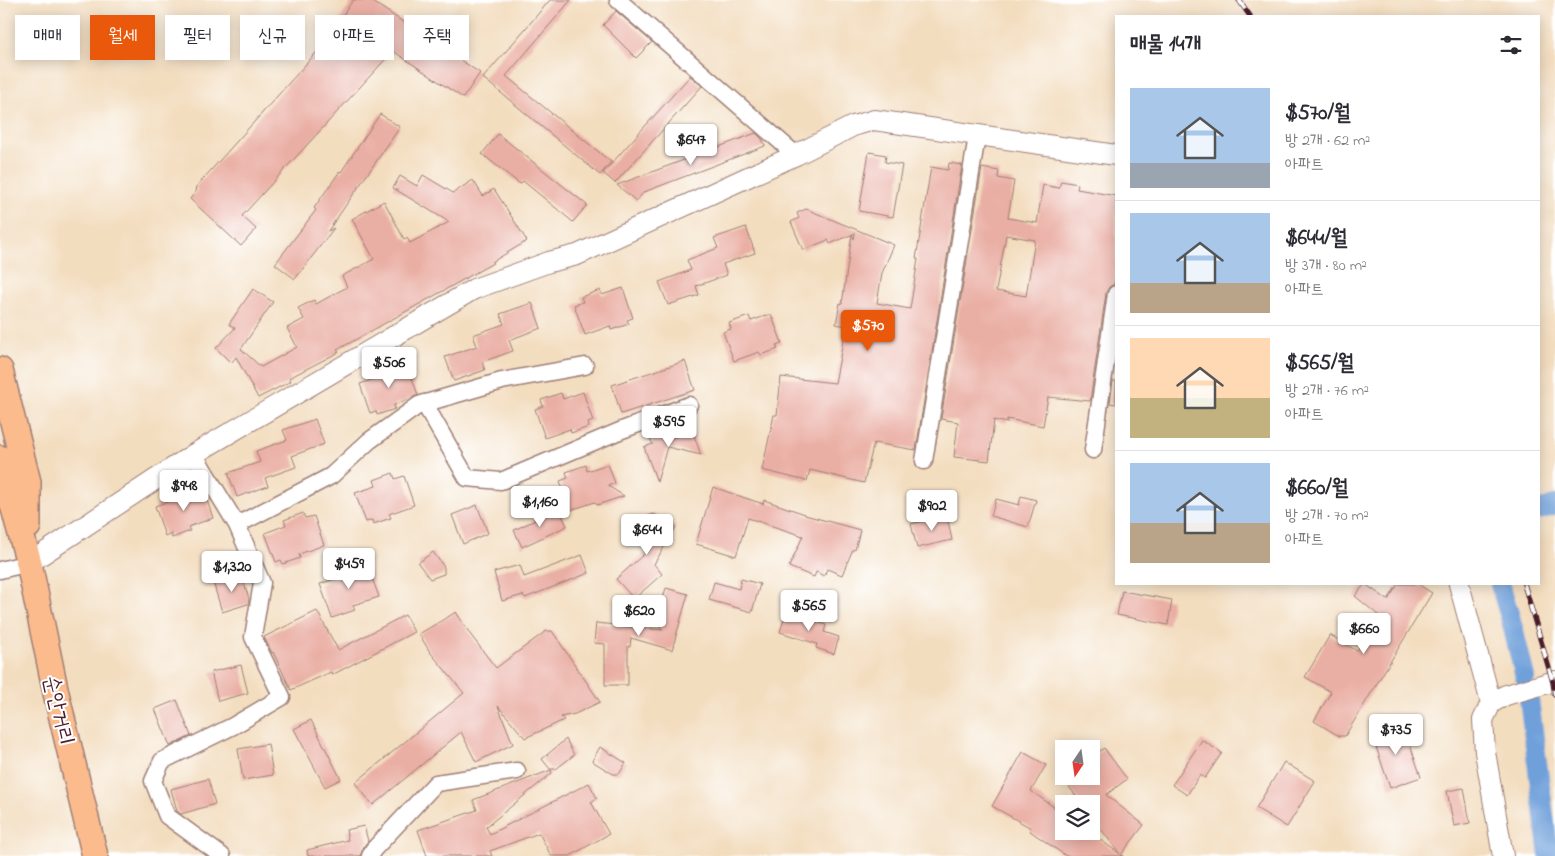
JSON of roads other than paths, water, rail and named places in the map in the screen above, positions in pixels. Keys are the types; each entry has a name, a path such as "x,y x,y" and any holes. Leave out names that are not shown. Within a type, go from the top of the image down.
{"main road":[{"name":"순안거리","path":"0,370 28,482 29,563"},
{"name":"순안거리","path":"0,458 29,563 56,693 94,856"}],"street":[{"path":"618,0 796,155"},
{"path":"0,570 29,563 194,454 474,289 549,262 577,255 796,155 853,126 874,120 1115,155"},
{"path":"924,461 977,136"},
{"path":"1093,450 1115,301"},
{"path":"237,526 331,476 369,441 419,405 502,381 585,366"},
{"path":"424,403 467,478 501,482 622,430 689,405"},
{"path":"194,454 237,526 262,583 253,637 282,697 234,726 162,761 153,781 167,816 222,856"},
{"path":"1459,585 1491,703"},
{"path":"1504,856 1485,752 1483,720 1491,703 1506,696 1555,681"},
{"path":"370,856 373,850 436,783 518,771"}],"waterway":[{"path":"1540,510 1555,505"},
{"path":"1500,585 1525,677"},
{"path":"1529,699 1549,856"}],"railway":[{"path":"1239,0 1249,15"},
{"path":"1524,585 1553,682 1555,695"}]}
